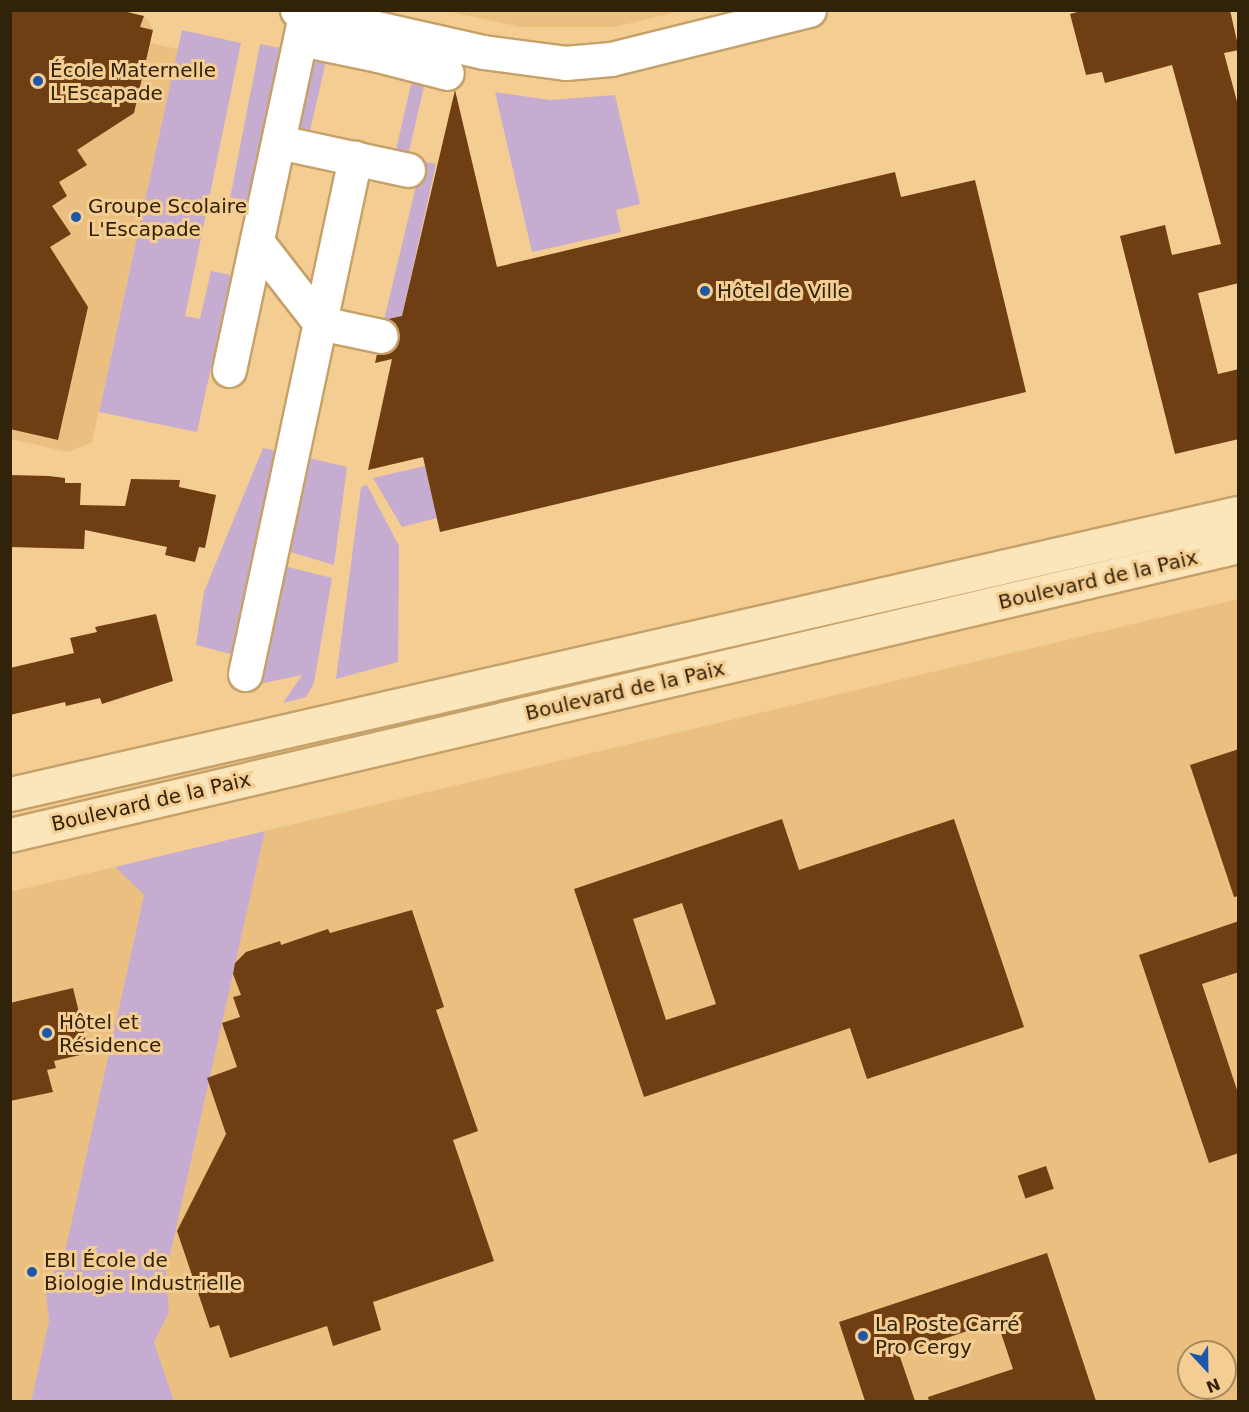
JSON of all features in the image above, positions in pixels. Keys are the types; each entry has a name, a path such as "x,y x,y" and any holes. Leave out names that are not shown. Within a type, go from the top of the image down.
{"main road":[{"name":"Boulevard de la Paix","path":"10,794 1239,513"},
{"name":"Boulevard de la Paix","path":"10,835 1239,546"}],"street":[{"path":"382,43 583,63 808,10"},
{"path":"229,370 279,142 302,21 382,43 447,73"},
{"path":"279,142 408,170"},
{"path":"245,674 355,158"},
{"path":"257,242 320,323 381,336"}],"shaded area":[{"name":"Groupe Scolaire L'Escapade","path":"119,10 147,18 153,30 150,43 178,49 92,442 68,452 11,439 11,11"},
{"path":"447,11 681,11 614,27 520,27"},
{"path":"182,30 241,43 185,316 200,319 211,271 231,275 197,432 99,412"},
{"path":"260,44 281,48 251,201 230,197"},
{"path":"314,55 327,57 309,135 298,132"},
{"path":"413,76 426,79 407,158 395,155"},
{"path":"495,92 550,100 615,95 640,204 616,210 621,232 532,252"},
{"path":"422,161 436,164 402,316 384,320"},
{"path":"263,448 286,453 234,655 196,645 204,592"},
{"path":"305,457 347,467 334,565 287,551"},
{"path":"425,466 437,518 402,527 373,478"},
{"path":"367,485 399,546 398,662 336,679 361,487"},
{"path":"284,566 332,578 314,683 306,697 283,703 302,675 254,685"},
{"path":"1238,599 1238,1401 174,1401 154,1344 169,1312 166,1273 265,831"},
{"path":"265,831 166,1273 169,1312 154,1343 174,1401 31,1402 49,1321 46,1294 50,1278 64,1256 144,895 115,867"},
{"path":"115,867 144,895 64,1256 56,1265 46,1294 49,1321 31,1402 10,1401 10,892"}],"building":[{"name":"Groupe Scolaire L'Escapade","path":"10,10 119,10 144,16 140,27 153,30 134,113 77,150 87,165 59,182 67,196 52,206 71,234 50,247 88,307 58,440 10,429"},
{"path":"1085,10 1230,10 1239,50 1224,53 1239,109 1239,283 1198,293 1218,374 1239,369 1239,439 1175,454 1120,236 1165,225 1172,255 1221,244 1172,65 1105,83 1102,72 1086,75 1070,14"},
{"name":"Hôtel de Ville","path":"455,90 497,267 895,172 901,197 975,180 1026,392 440,532 423,457 368,470 392,359 375,363 377,354 387,354 399,340 399,330 388,319 402,316"},
{"path":"10,475 49,476 65,478 65,483 81,483 80,505 125,506 131,479 180,480 179,487 216,495 205,548 199,547 195,562 165,555 167,547 85,530 84,549 10,547"},
{"path":"156,614 173,681 102,704 100,698 66,706 65,702 10,715 10,668 74,653 70,638 97,632 95,627"},
{"path":"1239,749 1239,896 1234,897 1190,765"},
{"path":"782,819 799,870 954,819 1024,1027 867,1079 850,1028 644,1097 574,889","holes":["682,903 716,1004 666,1020 633,919"]},
{"path":"412,910 444,1007 436,1010 478,1131 453,1140 494,1261 373,1302 381,1330 333,1346 327,1326 230,1358 219,1325 210,1328 177,1231 226,1134 207,1078 237,1067 222,1023 240,1017 233,997 241,995 233,974 235,963 246,952 280,941 281,945 328,929 330,933"},
{"path":"1239,921 1239,972 1202,984 1239,1096 1239,1153 1209,1163 1139,955"},
{"name":"Hôtel et Résidence","path":"73,988 89,1053 54,1061 56,1068 47,1070 53,1092 10,1101 10,1003"},
{"path":"1046,1166 1054,1189 1025,1198 1018,1176"},
{"path":"1047,1253 1096,1401 929,1401 928,1397 1013,1369 997,1321 899,1354 915,1401 865,1401 839,1322"}],"place":[{"name":"École Maternelle L'Escapade","path":"38,81"},
{"name":"Groupe Scolaire L'Escapade","path":"76,217"},
{"name":"Hôtel de Ville","path":"705,291"},
{"name":"Hôtel et Résidence","path":"47,1033"},
{"name":"EBI École de Biologie Industrielle","path":"32,1272"},
{"name":"La Poste Carré Pro Cergy","path":"863,1336"}]}
